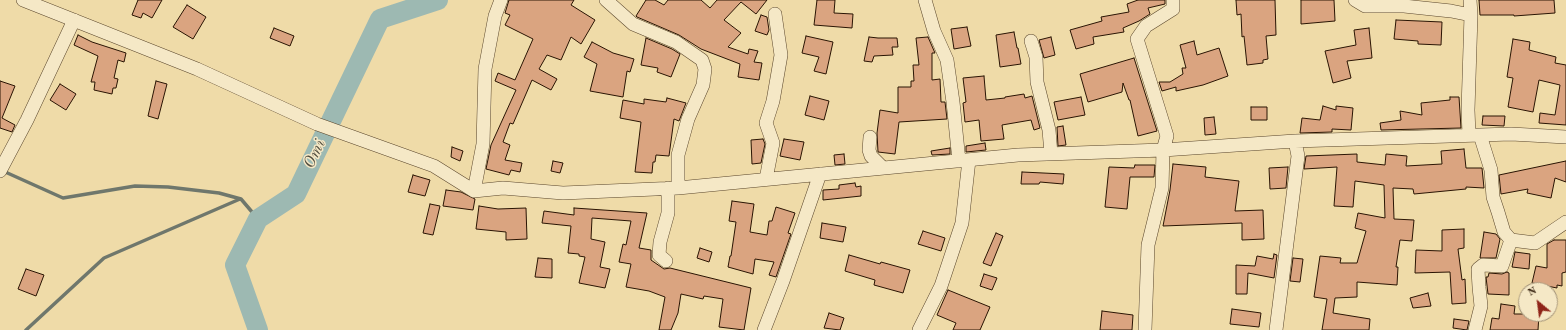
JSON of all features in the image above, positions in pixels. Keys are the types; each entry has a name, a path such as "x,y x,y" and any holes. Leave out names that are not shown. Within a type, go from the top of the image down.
{"street":[{"path":"23,0 197,69 317,124 354,136 434,166 474,191 503,188 563,193 673,188 1018,155 1163,150 1295,141 1511,134 1566,137"},
{"path":"474,191 483,144 485,68 495,16 501,0"},
{"path":"606,0 633,24 676,42 702,60 705,69 703,85 688,119 678,155 668,213 660,242 659,255 666,261"},
{"path":"919,330 941,286 962,223 964,161 947,60 934,31 924,0"},
{"path":"1145,330 1148,245 1162,188 1163,150 1167,136 1137,39 1146,26 1173,8 1173,0"},
{"path":"1355,0 1365,6 1404,6 1451,11 1471,15"},
{"path":"1470,0 1471,15 1468,110 1475,135 1491,170 1493,197 1504,232 1511,240 1535,243 1566,222"},
{"path":"766,179 773,143 766,124 774,101 781,55 775,14"},
{"path":"0,171 27,120 74,20"},
{"path":"1031,41 1036,57 1037,82 1049,130 1051,154"},
{"path":"870,137 869,150 871,156 883,168"},
{"path":"1276,330 1298,156 1295,141"},
{"path":"764,330 783,281 820,174"},
{"path":"1475,330 1481,306 1478,269 1483,265 1502,266 1511,240"}],"building":[{"path":"138,0 162,0 152,18 143,13 141,18 132,15"},
{"path":"509,0 574,0 571,5 595,20 581,44 571,37 561,60 547,55 539,69 557,79 551,90 532,80 513,124 510,123 503,142 510,145 505,160 522,163 520,172 511,170 509,175 486,169 491,145 516,90 495,81 498,73 515,80 533,39 505,25 510,15 505,13"},
{"path":"646,0 655,0 664,5 668,0 701,0 710,8 717,0 767,0 756,14 741,2 724,20 741,33 728,47 748,54 749,49 758,51 754,62 762,63 759,80 738,77 740,64 701,49 679,35 637,17 636,16"},
{"path":"817,0 835,0 834,13 853,14 852,28 814,25"},
{"path":"1138,0 1165,0 1165,4 1148,8 1150,14 1123,28 1124,32 1093,37 1094,44 1076,49 1070,30 1102,21 1101,17 1129,12 1127,4"},
{"path":"1236,0 1275,0 1276,35 1266,36 1268,59 1263,60 1263,63 1247,65 1244,36 1242,37 1241,14 1237,15"},
{"path":"1301,0 1334,0 1335,21 1301,24"},
{"path":"1479,0 1554,0 1555,13 1514,16 1480,15"},
{"path":"187,5 206,17 193,39 173,27"},
{"path":"761,15 767,17 769,30 767,35 755,31"},
{"path":"1396,20 1442,22 1441,45 1418,44 1418,41 1394,39"},
{"path":"967,27 971,46 954,49 951,29"},
{"path":"274,28 294,36 290,46 270,38"},
{"path":"1369,28 1372,58 1347,61 1351,78 1333,83 1325,51 1356,45 1354,30"},
{"path":"1014,32 1021,64 1000,67 996,35"},
{"path":"78,35 92,42 126,53 124,62 118,60 114,78 118,79 116,88 113,88 112,94 94,90 95,82 91,82 98,56 74,45"},
{"path":"806,36 833,42 826,74 814,71 819,57 802,53"},
{"path":"869,37 897,38 898,47 892,47 893,55 874,56 872,62 864,61"},
{"path":"928,37 935,53 932,53 932,80 940,79 941,102 945,102 947,119 899,122 895,154 878,152 877,133 880,110 898,113 898,87 911,87 911,81 914,81 913,65 919,65 916,38"},
{"path":"1051,37 1055,55 1044,58 1039,40"},
{"path":"646,38 680,54 671,77 657,72 658,68 641,65"},
{"path":"1513,39 1530,42 1529,50 1556,57 1555,63 1566,65 1566,125 1539,123 1540,113 1555,115 1560,85 1539,80 1533,112 1508,107 1513,78 1507,77"},
{"path":"1194,41 1197,55 1219,48 1228,76 1203,85 1176,91 1176,87 1162,91 1159,82 1170,82 1183,74 1182,68 1186,68 1180,45"},
{"path":"592,42 613,53 634,59 630,72 627,71 623,97 590,91 597,64 584,57"},
{"path":"1134,58 1157,131 1138,136 1130,100 1123,83 1122,92 1088,102 1080,74"},
{"path":"984,76 986,100 1024,94 1025,98 1032,96 1040,128 1034,130 1031,120 1002,125 1004,139 981,141 979,120 965,122 963,103 966,102 963,78"},
{"path":"0,81 15,86 2,118 15,125 12,132 0,128"},
{"path":"156,81 167,84 158,119 148,116"},
{"path":"60,84 76,94 66,110 50,100"},
{"path":"810,96 829,101 824,120 805,115"},
{"path":"1081,97 1085,115 1058,120 1054,102"},
{"path":"1450,97 1459,97 1461,128 1381,130 1380,123 1401,120 1400,111 1422,115 1421,103 1450,100"},
{"path":"667,98 686,103 679,121 674,119 669,156 656,155 655,162 653,162 652,173 635,172 641,122 620,118 623,100 644,104 644,99 666,102"},
{"path":"1323,106 1336,110 1336,106 1353,108 1351,130 1332,129 1332,132 1300,133 1302,118 1320,120"},
{"path":"1251,107 1267,107 1267,120 1251,120"},
{"path":"1483,116 1505,116 1504,126 1482,125"},
{"path":"1214,117 1216,134 1205,135 1204,118"},
{"path":"1063,126 1066,145 1058,146 1057,127"},
{"path":"763,139 765,144 761,163 752,164 751,140"},
{"path":"784,139 804,142 800,160 780,156"},
{"path":"985,143 986,150 966,152 966,146"},
{"path":"452,147 463,151 460,161 451,157"},
{"path":"950,148 950,154 932,155 931,151"},
{"path":"1464,149 1466,168 1482,168 1484,188 1466,187 1466,189 1414,194 1413,189 1393,188 1394,219 1414,220 1412,241 1400,240 1396,267 1398,267 1397,285 1357,282 1357,297 1335,298 1333,313 1370,319 1369,330 1322,330 1327,299 1314,297 1320,256 1341,258 1340,263 1357,263 1366,231 1355,228 1358,213 1385,218 1384,185 1355,181 1353,207 1334,206 1337,167 1304,169 1306,156 1357,154 1357,162 1385,165 1386,154 1407,156 1406,166 1442,164 1441,151"},
{"path":"844,154 845,164 835,165 834,155"},
{"path":"553,161 563,163 560,173 551,171"},
{"path":"1566,161 1566,182 1555,178 1551,198 1527,193 1528,189 1501,194 1499,175"},
{"path":"1173,164 1206,167 1205,177 1239,181 1235,211 1263,210 1264,239 1242,240 1242,223 1163,226"},
{"path":"1135,165 1155,165 1154,177 1130,177 1127,209 1105,207 1109,167 1134,168"},
{"path":"1288,167 1286,188 1270,189 1269,168"},
{"path":"1022,172 1064,174 1063,184 1040,182 1039,184 1021,184"},
{"path":"413,175 430,180 425,196 408,192"},
{"path":"855,183 856,187 861,186 861,196 823,200 823,190 839,189 839,185"},
{"path":"446,190 461,192 475,199 473,210 443,206"},
{"path":"732,201 754,204 750,232 767,235 769,221 772,221 776,207 795,213 788,233 791,234 776,277 769,275 774,262 755,259 753,274 728,267 736,222 729,221"},
{"path":"430,204 440,206 433,235 423,233"},
{"path":"479,206 498,209 526,208 527,239 506,240 506,232 476,229"},
{"path":"574,208 647,213 639,248 651,250 651,260 664,269 670,268 751,288 744,330 719,327 723,299 704,296 703,299 681,294 678,313 671,330 659,330 665,297 649,291 626,287 631,264 619,262 623,244 626,245 631,221 592,218 591,239 605,242 600,267 610,269 605,288 579,283 585,257 579,256 579,254 568,253 571,226 542,223 544,211 574,215"},
{"path":"822,223 846,227 843,242 820,238"},
{"path":"1464,229 1464,248 1458,249 1462,280 1465,279 1466,303 1452,304 1450,272 1415,273 1416,250 1442,251 1442,230"},
{"path":"923,231 945,238 941,251 918,244"},
{"path":"1484,232 1496,234 1500,239 1496,258 1480,258"},
{"path":"996,233 1003,236 991,266 983,263"},
{"path":"1554,240 1566,240 1566,272 1562,273 1562,286 1558,285 1558,282 1532,282 1536,266 1547,268 1547,244"},
{"path":"700,248 712,252 709,262 697,258"},
{"path":"1515,252 1530,254 1529,269 1512,267"},
{"path":"1274,254 1277,255 1274,278 1248,273 1247,294 1236,294 1236,265 1255,266 1257,256 1273,259"},
{"path":"849,255 880,264 881,262 910,270 903,293 874,285 875,280 845,271"},
{"path":"538,258 552,259 552,278 535,277"},
{"path":"1293,258 1303,259 1300,282 1290,281"},
{"path":"26,269 44,275 36,296 18,289"},
{"path":"1507,272 1509,273 1509,295 1488,294 1486,277 1488,277 1489,273 1502,274"},
{"path":"984,274 997,278 992,290 980,286"},
{"path":"948,290 990,307 980,330 953,330 956,323 937,315"},
{"path":"1428,293 1431,306 1413,308 1410,298"},
{"path":"1501,304 1515,306 1514,314 1518,314 1518,322 1538,322 1538,330 1490,330 1492,318 1499,319"},
{"path":"1232,309 1261,313 1259,327 1230,324"},
{"path":"1102,311 1133,315 1132,330 1100,330"},
{"path":"829,313 844,318 840,330 824,328"},
{"path":"1454,319 1469,321 1467,330 1453,328"}],"waterway":[{"name":"Omi","path":"258,330 235,265 258,219 296,194 380,19 438,0"},
{"path":"3,171 63,198 135,186 168,187 219,193 241,199 258,219"},
{"path":"26,330 104,258 240,199"}]}
